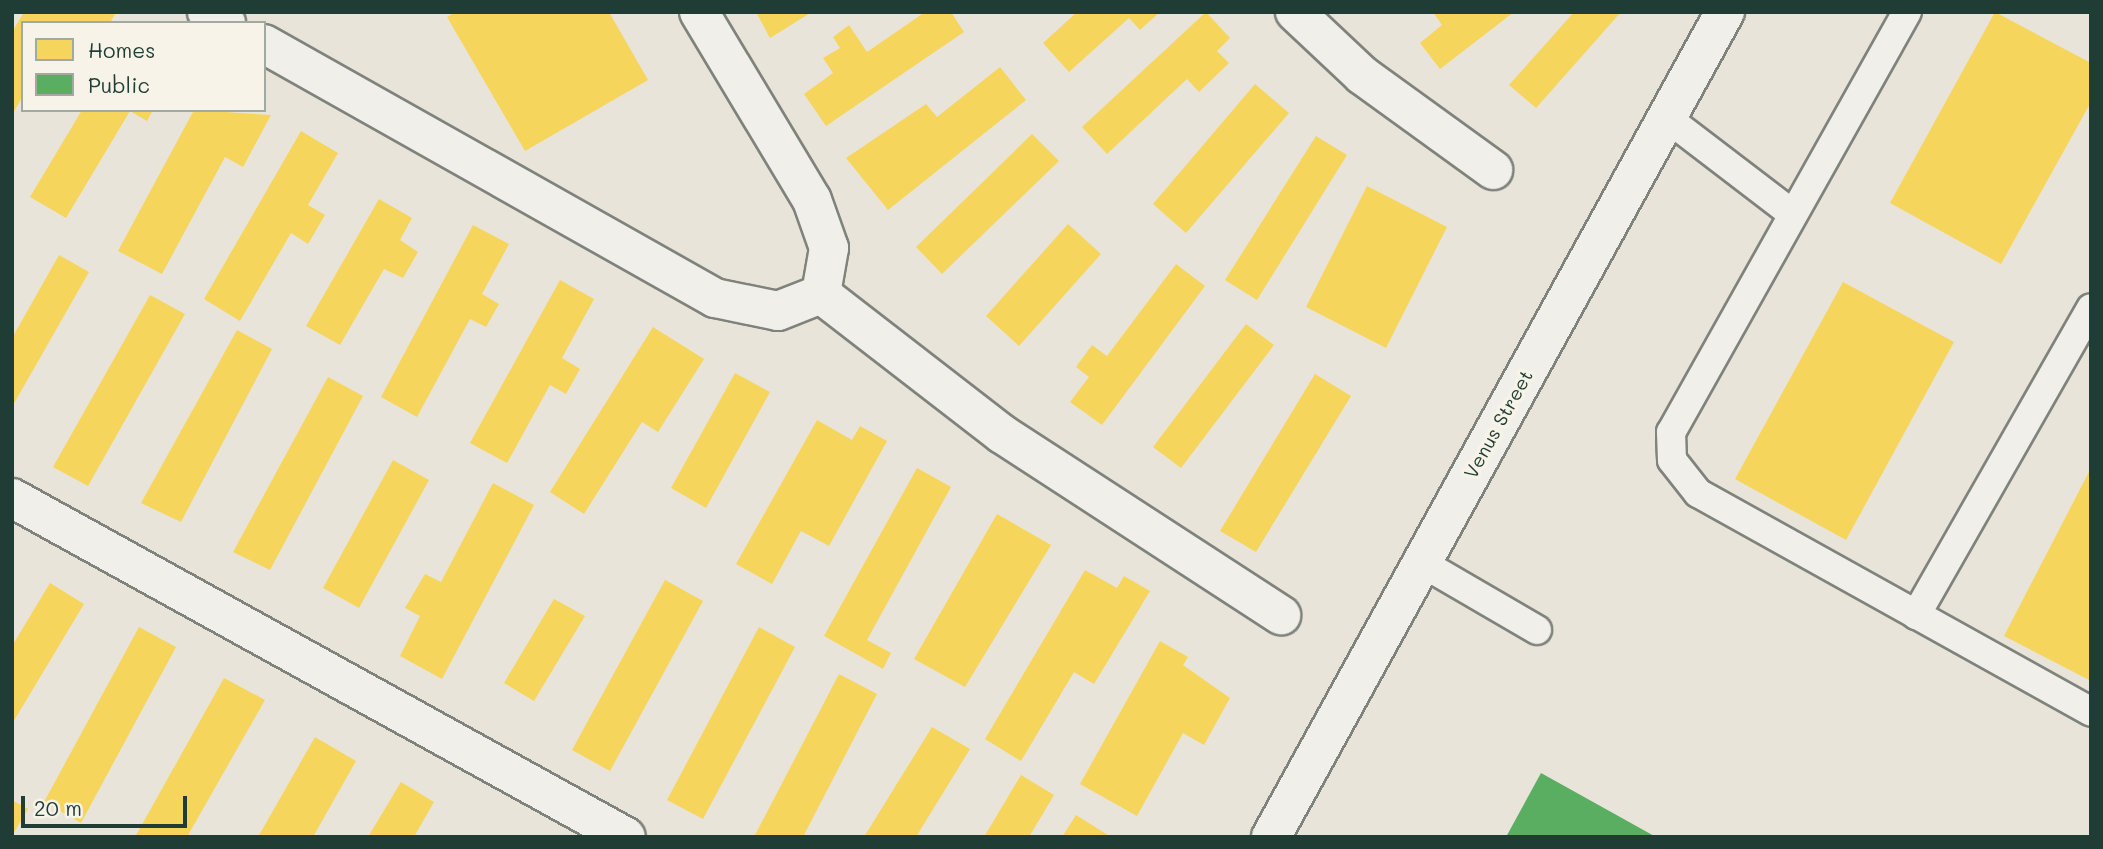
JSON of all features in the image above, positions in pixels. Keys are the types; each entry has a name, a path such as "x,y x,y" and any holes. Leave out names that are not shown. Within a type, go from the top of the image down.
{"street":[{"path":"207,12 223,21"},
{"path":"699,12 813,200 829,248 821,294"},
{"path":"1295,12 1371,82 1493,170"},
{"name":"Venus Street","path":"1271,837 1725,12"},
{"path":"266,45 715,298 778,312 821,294"},
{"path":"821,294 1002,434 1281,615"},
{"path":"12,498 625,837"}],"lane":[{"path":"1907,12 1790,212 1671,432 1672,460 1698,493 2091,712"},
{"path":"1667,118 1790,212"},
{"path":"1916,615 2091,308"},
{"path":"1422,563 1537,630"}],"building: Homes":[{"path":"24,12 115,14 111,21 21,21 21,99 12,115 12,32"},
{"path":"456,12 609,12 648,80 525,151 447,17"},
{"path":"756,12 812,12 770,38"},
{"path":"925,12 951,12 964,32 826,126 804,94 833,73 823,58 840,48 833,37 849,25 867,52"},
{"path":"1077,12 1160,12 1140,30 1129,18 1069,72 1043,43"},
{"path":"1206,12 1230,38 1217,51 1229,63 1199,92 1187,79 1107,154 1082,127"},
{"path":"1433,12 1514,12 1440,69 1420,43 1442,25"},
{"path":"1574,12 1621,12 1536,108 1509,85"},
{"path":"1995,12 2091,63 2091,102 2001,264 1890,203"},
{"path":"1000,67 1026,100 888,210 846,158 926,104 937,117"},
{"path":"1255,84 1289,113 1186,233 1153,204"},
{"path":"81,112 129,112 66,218 30,197"},
{"path":"132,112 152,112 147,121"},
{"path":"193,112 271,115 243,167 225,157 162,274 118,251"},
{"path":"301,131 338,153 308,205 325,215 308,244 291,233 240,321 204,299"},
{"path":"1032,134 1059,161 942,274 916,247"},
{"path":"1316,136 1347,155 1257,300 1225,280"},
{"path":"1367,186 1447,227 1386,348 1306,307"},
{"path":"379,199 412,218 400,240 418,252 403,278 384,269 340,345 306,326"},
{"path":"1068,224 1101,254 1019,346 986,316"},
{"path":"473,225 509,244 482,294 499,304 486,327 470,319 417,417 381,397"},
{"path":"59,255 89,272 12,407 12,338"},
{"path":"1176,264 1205,286 1102,425 1070,402 1089,377 1076,367 1092,345 1107,356"},
{"path":"560,280 594,299 562,358 580,369 566,394 550,385 507,463 470,443"},
{"path":"1843,282 1954,342 1846,540 1735,479"},
{"path":"150,295 185,314 88,486 53,467"},
{"path":"1246,324 1274,345 1181,468 1153,447"},
{"path":"653,327 704,359 658,432 642,422 584,514 550,492"},
{"path":"237,330 272,349 181,522 141,503"},
{"path":"735,373 770,392 706,508 671,488"},
{"path":"1315,374 1351,396 1256,552 1220,531"},
{"path":"328,377 363,396 270,570 233,552"},
{"path":"817,420 852,440 860,426 887,441 829,546 801,531 772,584 736,564"},
{"path":"393,460 429,480 359,608 323,588"},
{"path":"917,468 951,487 867,640 891,653 883,669 824,636"},
{"path":"2091,468 2091,681 2004,636"},
{"path":"493,483 534,505 442,679 400,656 420,616 405,608 425,574 441,582"},
{"path":"997,514 1051,545 965,687 914,659"},
{"path":"1085,570 1117,588 1124,576 1150,591 1094,684 1074,672 1021,761 985,739"},
{"path":"665,580 703,601 610,771 572,750"},
{"path":"50,583 84,604 12,724 12,646"},
{"path":"554,599 585,616 534,701 504,683"},
{"path":"139,627 176,647 81,823 44,802"},
{"path":"759,627 795,647 703,819 667,800"},
{"path":"1160,641 1188,657 1183,665 1230,698 1204,745 1183,733 1137,816 1080,784"},
{"path":"839,674 877,694 803,837 754,837"},
{"path":"224,678 265,700 187,837 135,837"},
{"path":"932,727 970,749 916,837 864,837"},
{"path":"315,737 356,761 313,837 258,837"},
{"path":"1021,775 1054,795 1029,837 984,837"},
{"path":"401,782 434,802 414,837 368,837"},
{"path":"12,800 28,809 12,836"},
{"path":"1076,815 1111,837 1062,837"}],"building: Public":[{"path":"1541,773 1656,837 1506,837"}]}
